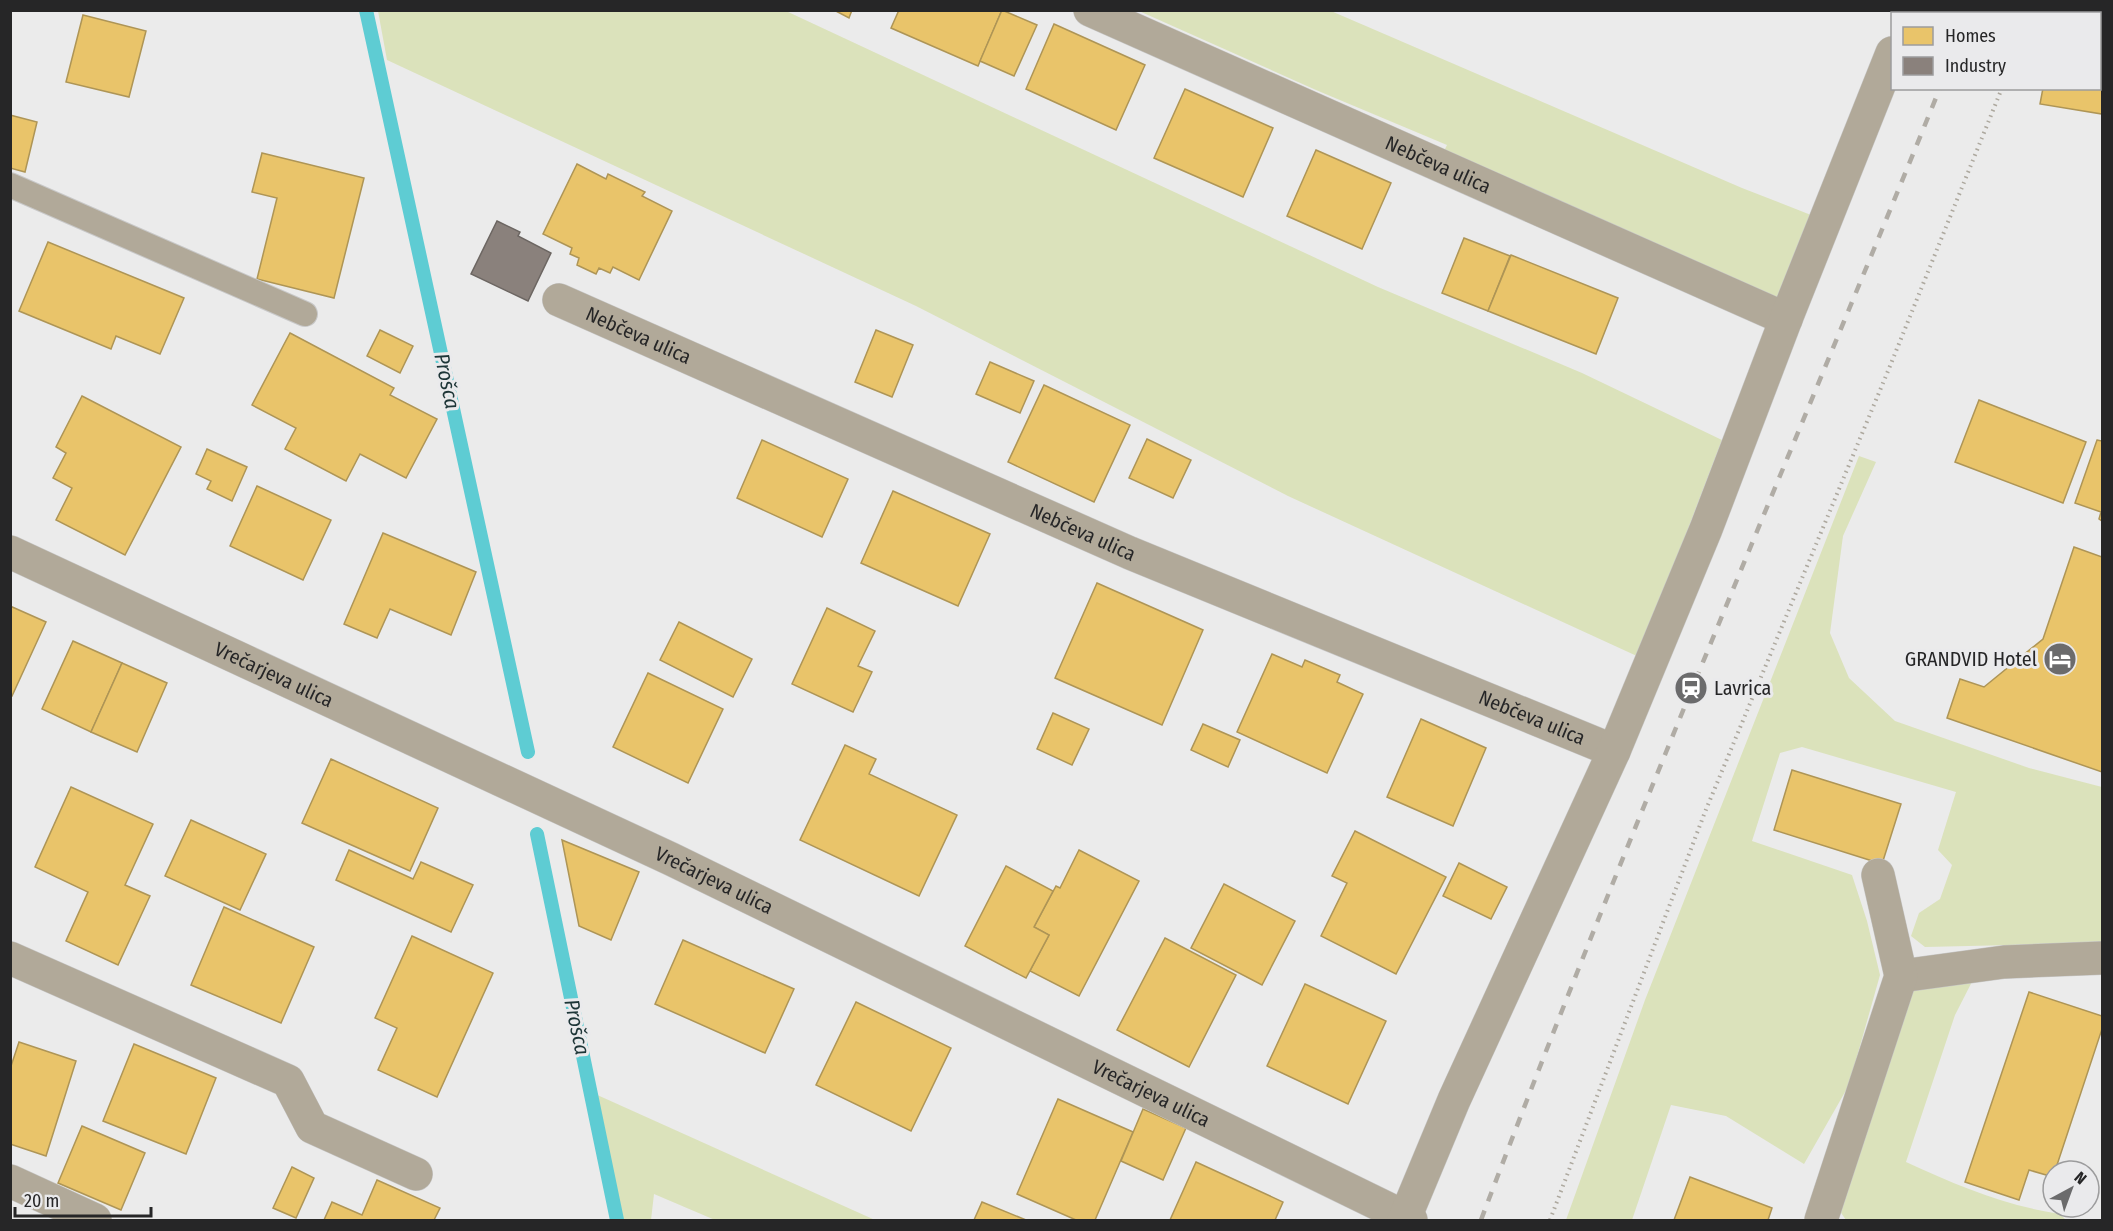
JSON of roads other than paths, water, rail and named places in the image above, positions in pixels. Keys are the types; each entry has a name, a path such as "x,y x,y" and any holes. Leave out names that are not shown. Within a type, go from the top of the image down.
{"street":[{"name":"Nebčeva ulica","path":"1090,10 1786,319"},
{"path":"1407,1220 1454,1100 1614,751 1706,529 1786,319 1891,58"},
{"name":"Nebčeva ulica","path":"559,300 1130,553 1614,751"},
{"name":"Vrečarjeva ulica","path":"10,552 671,860 1407,1220"},
{"path":"1821,1221 1901,976 1878,875"},
{"path":"10,958 288,1081 312,1126 416,1174"},
{"path":"1901,976 2004,962 2103,958"},
{"path":"10,1181 95,1221"}],"lane":[{"path":"10,185 305,314"}],"waterway":[{"name":"Prošca","path":"366,10 528,752"},
{"name":"Prošca","path":"537,834 617,1220"}],"railway":[{"path":"1481,1220 1649,794 1939,90"}],"place":[{"name":"GRANDVID Hotel","path":"2060,659"},
{"name":"Lavrica","path":"1691,688"}]}
